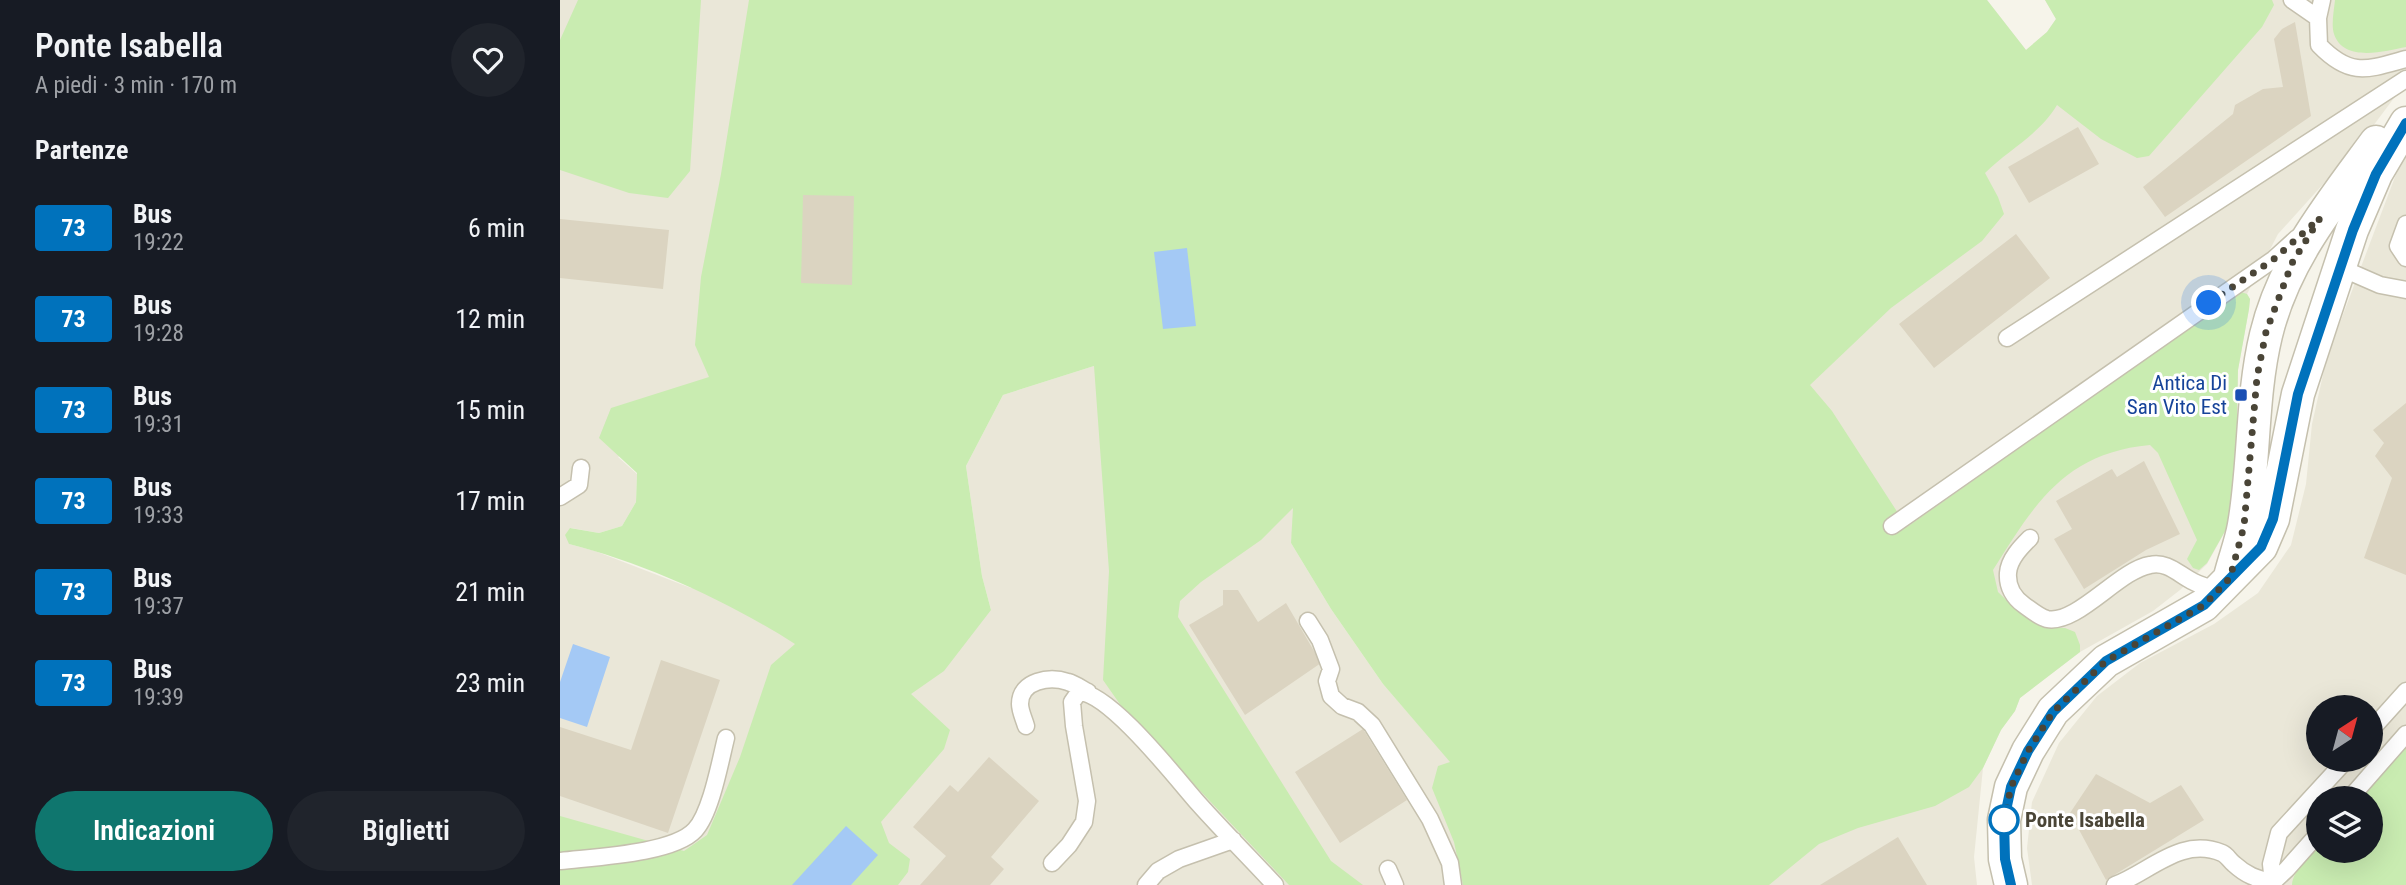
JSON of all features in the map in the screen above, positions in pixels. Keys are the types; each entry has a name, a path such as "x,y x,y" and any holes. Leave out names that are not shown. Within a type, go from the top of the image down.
{"street":[{"path":"2224,585 2244,526 2257,377 2266,332 2292,263 2320,218 2381,135 2406,113"},
{"path":"2011,885 2005,859 2004,820 2011,787 2028,751 2053,712 2106,661 2204,605 2261,547 2273,519 2298,394 2353,230 2376,174 2406,123"}],"lane":[{"path":"2292,0 2318,18"},
{"path":"2322,0 2318,18 2319,45 2334,61 2351,68 2372,67 2406,59"},
{"path":"2007,338 2406,79"},
{"path":"1892,526 2274,259 2320,218"},
{"path":"2406,224 2398,246 2406,258"},
{"path":"2341,268 2380,285 2406,290"},
{"path":"560,497 579,485 581,468"},
{"path":"2030,538 2017,551 2008,573 2011,593 2022,604 2048,619 2063,618 2133,571 2150,565 2164,564 2194,582 2224,585"},
{"path":"1308,621 1320,640 1331,669 1327,681 1331,696 1342,706 1358,712 1372,725 1430,819 1450,863 1453,885"},
{"path":"1026,726 1020,705 1022,693 1033,682 1068,681 1101,700 1144,741 1275,885"},
{"path":"2384,716 2406,691"},
{"path":"1052,863 1069,845 1084,822 1087,800 1072,702 1079,692 1088,692"},
{"path":"2360,786 2406,734"},
{"path":"560,860 637,852 677,843 696,830 709,802 726,738"},
{"path":"2273,883 2271,864 2278,833 2335,772"},
{"path":"1146,885 1158,870 1179,859 1233,840"},
{"path":"2115,885 2134,878 2182,849 2206,848 2224,854 2250,877 2273,883"},
{"path":"2273,883 2306,848"},
{"path":"1388,869 1395,885"}],"shaded area":[{"path":"560,0 1384,0 618,457 637,474 636,502 622,526 599,533 571,528 569,544 595,551 691,588 991,610 982,576 966,466 1003,395 1094,366 1336,200 1291,543 1331,609 1383,684 1558,885 560,885"},
{"path":"1987,0 2026,50 2047,32 2056,19 2045,0 2406,0 2406,82 2361,142 2278,234 2247,294 2250,299 2249,309 2238,370 2237,510 2207,564 2180,590 2153,611 2080,652 2020,698 1983,768 1974,857 1977,885 1730,885 1477,483"},
{"path":"2406,154 2406,885 2032,885 2027,848 2032,802 2059,743 2097,696 2140,663 2214,624 2258,593 2291,545 2306,484 2312,424 2327,357 2401,161"}],"green space":[{"path":"578,0 701,0 690,171 668,198 629,193 560,170 560,40"},
{"path":"749,0 1987,0 2026,50 2047,32 2056,19 2045,0 2272,0 2274,5 2262,27 2149,156 2137,158 2101,139 2057,105 2042,125 1985,173 2004,214 1982,241 1891,308 1810,385 1832,411 1907,527 2241,292 2247,294 2250,299 2238,370 2237,412 2242,471 2237,510 2207,563 2199,570 2193,568 2187,559 2197,540 2158,453 2150,445 2096,458 2055,485 2023,523 1993,570 1998,592 2022,615 2048,628 2065,628 2075,632 2080,652 2020,698 1983,768 1969,787 1935,806 1858,828 1819,844 1769,885 1463,885 1454,842 1432,788 1438,766 1450,762 1383,684 1331,609 1291,543 1293,508 1261,540 1201,582 1180,601 1178,617 1331,861 1363,885 1289,885 1124,710 1103,680 1109,571 1094,366 1003,395 966,466 982,576 991,610 944,671 911,694 950,730 944,749 881,822 889,843 910,859 908,872 898,885 560,885 560,816 684,851 707,835 740,757 771,665 795,644 743,613 686,585 627,562 569,544 565,535 570,528 599,533 622,526 636,502 637,473 599,438 611,408 709,377 695,345 701,277 721,174"},
{"path":"2335,0 2406,0 2406,47 2366,53 2347,49 2339,43 2333,30"},
{"path":"2406,747 2406,885 2292,885 2298,869 2306,859 2306,863 2383,863 2383,786 2372,786"}],"water":[{"path":"1187,248 1196,326 1163,329 1154,252"},
{"path":"573,644 610,657 587,727 560,718 560,682"},
{"path":"846,826 878,855 851,885 792,885"}],"building":[{"path":"2295,22 2311,116 2165,217 2143,187 2233,114 2235,105 2263,89 2283,87 2274,39 2282,29"},
{"path":"2078,127 2099,164 2029,203 2008,167"},
{"path":"803,195 854,196 852,285 801,283"},
{"path":"560,219 669,230 663,289 560,278"},
{"path":"2016,234 2050,278 1934,368 1899,324"},
{"path":"2406,403 2406,575 2364,558 2392,478 2375,456 2384,443 2373,430"},
{"path":"2144,461 2180,534 2146,550 2084,589 2054,539 2072,529 2056,501 2112,469 2117,477"},
{"path":"1223,590 1238,590 1258,622 1286,603 1321,663 1245,715 1189,625 1223,605"},
{"path":"661,660 720,680 668,833 560,796 560,727 631,750"},
{"path":"1363,729 1407,800 1340,843 1295,772"},
{"path":"989,757 1039,801 991,857 1004,869 990,885 920,885 946,856 913,827 950,785 958,792"},
{"path":"2096,774 2150,803 2181,785 2204,820 2106,880 2070,813"},
{"path":"1898,837 1927,885 1820,885"}],"bus line":[{"name":"73","path":"2011,885 2005,859 2004,820 2011,787 2028,751 2053,712 2106,661 2204,605 2261,547 2273,519 2298,394 2353,230 2376,174 2406,123"}],"place":[{"name":"Antica Di San Vito Est","path":"2241,395"},
{"name":"Ponte Isabella","path":"2004,820"}],"route":[{"path":"2004,820 2011,787 2028,751 2053,712 2106,661 2204,605 2230,578 2244,526 2257,377 2266,332 2292,263 2320,218 2274,259 2209,303"}]}
